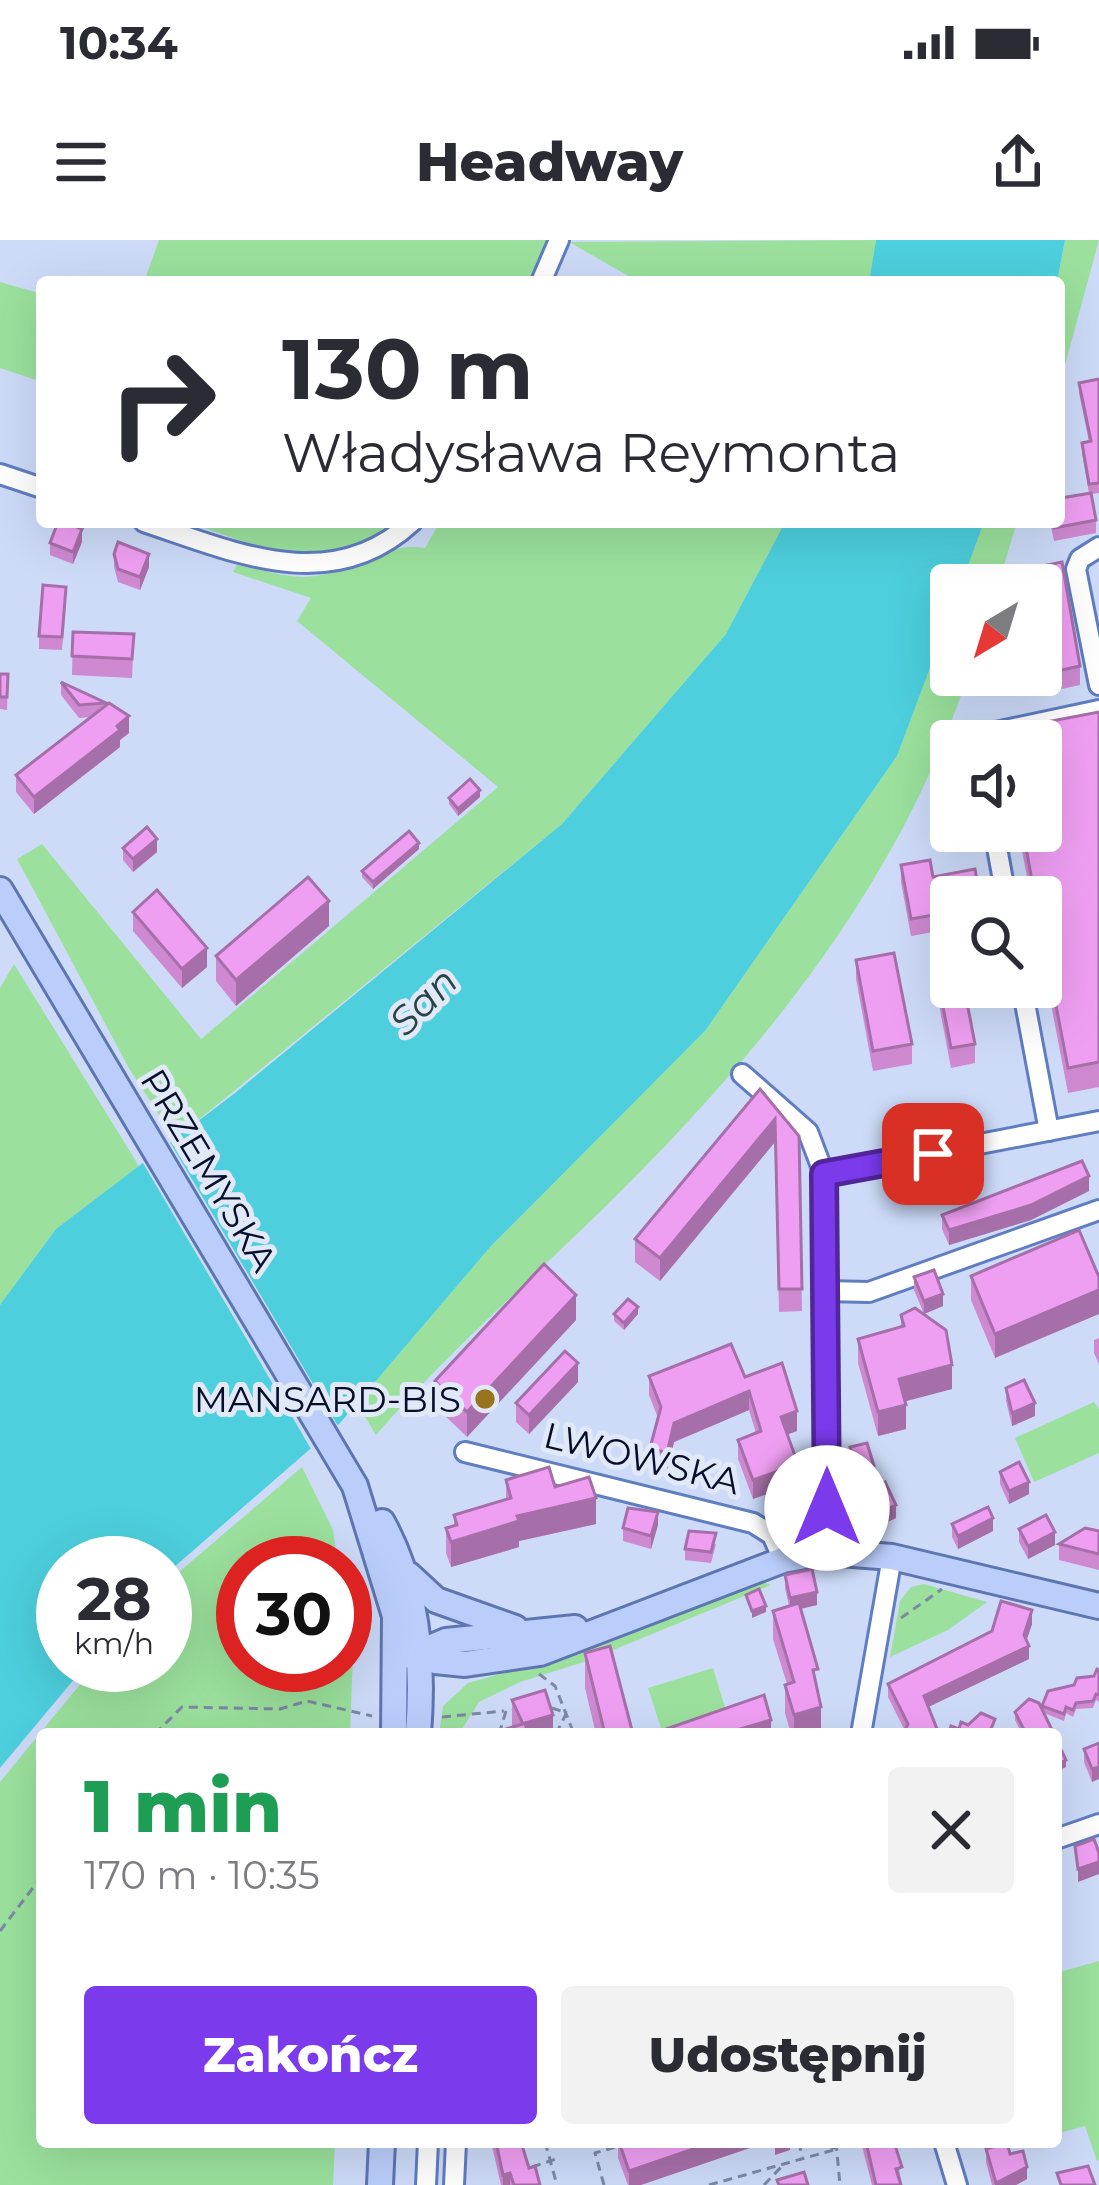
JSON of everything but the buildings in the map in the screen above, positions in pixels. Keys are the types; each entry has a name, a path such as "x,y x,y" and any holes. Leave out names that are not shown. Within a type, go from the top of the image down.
{"main road":[{"name":"PRZEMYSKA","path":"0,890 351,1479 375,1509 406,1571 424,1723"},
{"name":"PRZEMYSKA","path":"351,1479 395,1616 394,1728"},
{"path":"395,1616 418,1650 434,1661 465,1664 540,1653 783,1560 827,1552 892,1557 1099,1606"},
{"path":"406,1571 427,1595 460,1611 547,1634"},
{"path":"396,1688 418,1650 446,1641 547,1634 642,1614"},
{"path":"424,1723 436,1685 465,1664"},
{"path":"380,2185 382,2148"}],"street":[{"path":"544,276 557,247"},
{"path":"0,474 36,486"},
{"path":"162,528 263,562 303,566 344,560 376,547 403,528"},
{"path":"1099,547 1076,568 1099,685"},
{"path":"1052,720 1099,710"},
{"path":"1026,1008 1048,1131"},
{"path":"742,1073 808,1132 824,1174 827,1552"},
{"path":"824,1174 1099,1121"},
{"path":"825,1292 869,1292 1099,1210"},
{"name":"LWOWSKA","path":"465,1452 753,1523 772,1535 783,1560"},
{"path":"862,1728 892,1557"},
{"path":"1062,1837 1099,1824"},
{"path":"426,2185 428,2148"},
{"path":"454,2185 456,2148"},
{"path":"946,2148 957,2185"}],"path":[{"path":"778,1524 815,1528"},
{"path":"892,1624 950,1587"},
{"path":"527,1666 555,1686 572,1728"},
{"path":"161,1728 182,1707 280,1709 307,1701 374,1717"},
{"path":"540,1705 567,1713"},
{"path":"424,1723 523,1708"},
{"path":"501,1728 506,1711"},
{"path":"559,1728 567,1713"},
{"path":"0,1931 36,1884"},
{"path":"546,2148 556,2185"},
{"path":"604,2185 595,2153 612,2148"},
{"path":"800,2148 803,2158"},
{"path":"709,2185 829,2148"},
{"path":"837,2148 840,2185"},
{"path":"524,2170 559,2158"},
{"path":"764,2185 784,2164"},
{"path":"725,2181 732,2185"}],"shaded area":[{"path":"159,240 547,240 532,276 146,276"},
{"path":"876,240 870,276 628,276 569,242"},
{"path":"1065,240 1099,240 1065,365 1065,276 1058,276"},
{"path":"0,282 36,292 36,380 0,368"},
{"path":"205,528 392,528 351,552 324,556 241,541"},
{"path":"437,528 782,528 726,634 562,824 175,1139 130,1070 17,859 42,844 201,1039 498,787 297,621 311,598 233,572 237,565 288,576 320,575 395,550 425,548"},
{"path":"982,528 1015,528 1004,564 969,564"},
{"path":"930,668 930,696 960,696 951,720 930,720 930,771 904,826 818,964 769,1029 660,1151 376,1435 357,1403 491,1246 705,1031 897,756"},
{"path":"14,964 139,1166 56,1229 0,1305 0,988"},
{"path":"1094,1402 1099,1409 1099,1453 1034,1482 1015,1438"},
{"path":"302,1467 334,1536 221,1536"},
{"path":"216,1540 216,1692 352,1692 350,1728 44,1728 74,1692 192,1692 192,1561"},
{"path":"762,1582 771,1585 584,1662 520,1682 479,1702 463,1728 440,1728 443,1706 468,1683 603,1645"},
{"path":"924,1584 987,1602 948,1630 890,1657 900,1601 911,1587"},
{"path":"713,1668 727,1714 682,1728 661,1728 648,1688"},
{"path":"36,1738 36,2148 335,2148 333,2185 0,2185 0,1782"},
{"path":"1099,1961 1097,2161 1085,2126 1062,2132 1062,1971"}],"water":[{"path":"876,240 1065,240 1058,276 870,276"},
{"name":"San","path":"782,528 982,528 969,564 930,564 930,668 897,756 705,1031 491,1246 340,1423 192,1552 192,1536 36,1536 36,1692 63,1692 0,1768 0,1305 56,1229 235,1093 562,824 726,634"}],"pier":[{"path":"167,1137 341,1431 314,1454 140,1158"}],"place":[{"name":"MANSARD-BIS","path":"485,1399"}],"route":[{"path":"827,1508 824,1174 933,1154"}]}
